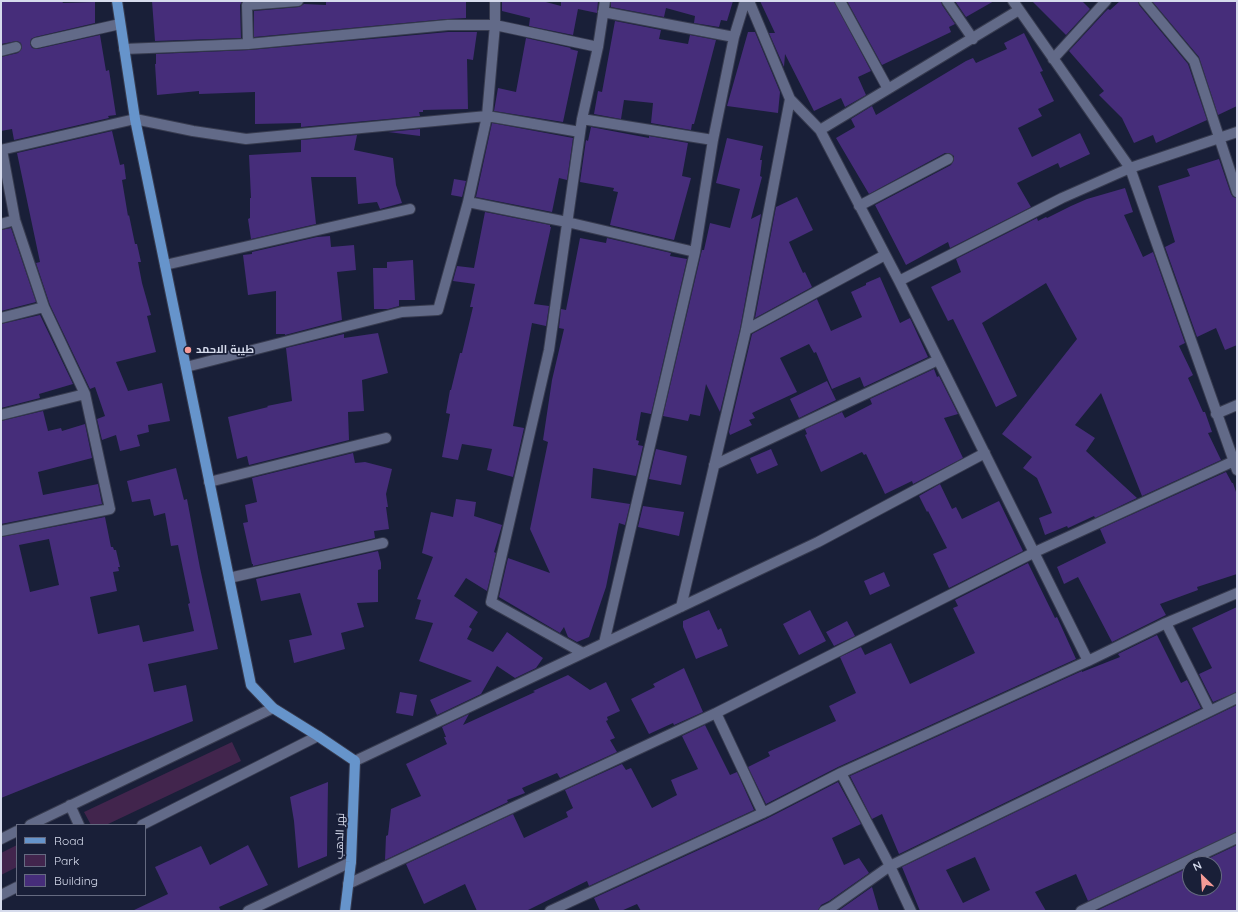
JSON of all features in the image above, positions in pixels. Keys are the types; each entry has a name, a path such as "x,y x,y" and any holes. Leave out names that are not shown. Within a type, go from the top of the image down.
{"main road":[{"path":"117,1 135,119 251,685 273,708 355,761"},
{"name":"نهر الدهب","path":"345,911 352,862 355,761"}],"street":[{"path":"248,44 247,5 298,1"},
{"path":"186,368 402,312 438,310 468,202 487,116 495,25 495,1"},
{"path":"583,653 491,602 549,350 582,119 598,47 605,1"},
{"path":"604,643 695,252 713,140 734,37 745,1"},
{"path":"749,1 790,99 820,130 899,281 1088,661"},
{"path":"840,1 888,89"},
{"path":"947,1 973,39"},
{"path":"348,884 716,713 1035,552 1235,466 1130,168 1013,1"},
{"path":"1053,59 1106,1"},
{"path":"1144,1 1194,61 1237,192"},
{"path":"820,130 1019,10"},
{"path":"603,12 734,37"},
{"path":"36,43 120,24"},
{"path":"124,49 248,44 448,25 495,25 598,47"},
{"path":"1,51 16,47"},
{"path":"680,607 746,330 790,99"},
{"path":"1,531 110,508 85,394 44,307 15,220 2,150 135,119 246,139 487,116 580,132"},
{"path":"582,119 713,140"},
{"path":"899,281 1062,198 1130,168 1237,132"},
{"path":"859,206 948,159"},
{"path":"468,202 567,222 695,252"},
{"path":"165,265 410,208"},
{"path":"1,224 15,220"},
{"path":"746,330 885,255"},
{"path":"1,318 44,307"},
{"path":"714,465 938,360"},
{"path":"1,415 85,394"},
{"path":"1216,414 1237,406"},
{"path":"209,482 386,438"},
{"path":"355,761 818,542 985,453"},
{"path":"229,578 383,543"},
{"path":"550,911 763,813 841,773 1237,593"},
{"path":"1166,624 1210,711"},
{"path":"824,911 832,907 890,866 1237,698"},
{"path":"32,824 273,708"},
{"path":"716,713 763,813"},
{"path":"144,824 318,736"},
{"path":"841,773 890,866 911,911"},
{"path":"70,805 79,824"},
{"path":"1,839 16,832"},
{"path":"1081,911 1237,838"},
{"path":"248,911 352,862"},
{"path":"1,895 16,888"}],"green space":[{"path":"232,742 241,761 108,824 90,824 84,812"},
{"path":"16,846 16,868 1,875 1,853"}],"building":[{"path":"1,1 62,1 63,3 95,2 95,23 35,37 31,39 30,44 32,48 37,49 100,35 106,71 109,70 116,115 108,116 109,118 14,140 12,129 1,131 1,57 18,53 22,48 21,43 17,41 1,44"},
{"path":"152,1 242,1 240,5 241,38 155,41"},
{"path":"326,1 466,1 466,18 254,37 254,11 299,7 304,4 326,5"},
{"path":"502,1 542,1 561,6 561,1 598,1 597,13 578,9 573,35 529,26 530,18 502,11"},
{"path":"611,1 733,1 727,21 721,20 719,27 694,23 695,16 666,8 664,17 611,7"},
{"path":"760,1 834,1 871,71 858,77 866,95 845,107 841,98 814,111 785,54 784,67 769,33 775,33"},
{"path":"847,1 941,1 942,5 955,24 949,27 951,32 882,65"},
{"path":"955,1 994,1 966,17"},
{"path":"1032,1 1082,1 1090,9 1066,35"},
{"path":"1120,1 1138,1 1139,5 1188,64 1207,120 1156,143 1153,135 1134,143 1122,118 1099,95 1104,91 1069,51 1108,9 1110,10"},
{"path":"1152,1 1237,1 1237,106 1218,115 1199,57"},
{"path":"615,21 661,30 659,39 688,44 690,35 716,40 694,124 692,124 691,130 651,123 653,103 624,100 621,119 594,114 598,91 602,92"},
{"path":"448,32 477,32 473,60 467,59 468,109 423,110 423,112 419,112 420,116 301,127 301,123 255,124 255,92 199,94 199,91 157,95 155,64 156,54 249,50"},
{"path":"748,32 755,32 780,92 778,113 727,106"},
{"path":"1024,33 1043,71 1040,72 1054,101 1038,109 1042,116 1018,128 1032,157 1080,133 1090,154 1060,168 1058,163 1017,183 1031,207 950,248 948,242 906,265 875,205 951,165 954,160 954,156 949,153 945,153 869,194 836,138 855,127 851,119 872,106 876,115 966,61 973,58 976,63 1007,49 1004,43"},
{"path":"526,38 571,48 570,49 578,51 563,122 494,111 498,88 516,92"},
{"path":"492,123 573,138 567,180 559,178 552,212 476,197"},
{"path":"591,127 649,138 649,136 688,143 682,176 691,178 674,240 610,225 618,192 613,191 614,188 580,182 586,140 588,141"},
{"path":"420,129 420,136 388,132"},
{"path":"112,131 120,165 124,164 126,179 122,180 128,216 129,215 135,244 137,244 141,262 138,262 151,315 147,316 156,352 116,362 128,391 162,383 170,421 148,425 149,432 137,435 140,446 120,451 116,435 102,440 97,419 105,416 95,387 90,389 50,305 36,263 40,262 17,153"},
{"path":"357,135 354,150 393,158 396,185 402,203 380,209 377,202 358,204 356,177 311,177 316,224 251,239 248,219 250,218 251,198 249,155 301,152 301,140"},
{"path":"727,138 763,146 760,160 762,160 760,176 762,177 751,219 761,214 740,329 720,412 706,384 700,416 690,414 688,421 663,416 702,250 704,250 710,223 730,228 740,189 716,183"},
{"path":"1219,159 1231,194 1233,197 1237,198 1237,345 1225,350 1216,328 1197,337 1165,247 1175,242 1158,186 1190,176 1187,169"},
{"path":"454,179 466,181 462,197 451,195"},
{"path":"1125,188 1133,212 1124,215 1143,257 1153,252 1185,343 1179,346 1193,375 1188,378 1203,412 1205,412 1212,432 1208,433 1221,460 1142,496 1101,393 1075,425 1095,438 1086,451 1137,498 1095,518 1094,516 1068,528 1067,526 1045,535 1039,518 1052,513 1037,478 1023,468 1032,457 1002,434 1077,339 1046,283 982,323 1017,396 996,407 953,319 948,321 931,287 961,272 956,259 1037,218 1038,221 1046,217 1047,218 1087,199"},
{"path":"797,197 813,230 789,242 803,273 805,272 812,287 755,318 776,207"},
{"path":"485,212 550,225 551,227 534,304 549,306 546,326 532,323 513,426 524,428 513,477 487,470 492,449 462,444 458,460 442,457 450,414 446,413 450,390 460,353 462,353 473,307 470,307 475,284 453,281 457,266 474,268"},
{"path":"11,228 36,302 1,311 1,230"},
{"path":"330,236 331,247 354,245 356,270 337,272 342,320 285,335 276,334 276,291 248,295 243,255 317,237"},
{"path":"580,238 606,243 607,238 671,253 670,256 687,259 651,414 641,412 636,440 639,441 638,445 643,446 636,476 593,468 591,498 630,504 625,525 619,523 606,587 589,637 577,642 568,637 564,627 560,633 499,597 508,558 550,573 530,529 548,442 543,440 552,380 564,329 559,328 561,309 566,310"},
{"path":"413,260 415,300 399,300 399,306 388,309 374,309 373,268 387,268 387,262"},
{"path":"880,277 900,323 910,318 928,357 864,387 860,377 832,389 816,352 814,353 809,344 780,358 797,392 752,413 755,418 749,420 752,425 730,435 729,432 752,334 817,299 831,331 862,317 851,292"},
{"path":"40,315 73,384 39,394 40,398 1,408 1,324"},
{"path":"378,333 388,373 362,380 364,411 348,412 349,440 249,465 247,456 237,459 228,417 268,407 267,406 292,401 286,348 344,334 344,338"},
{"path":"934,369 958,414 944,418 963,458 913,484 912,481 885,494 866,454 864,455 862,452 821,472 805,435 807,434 805,429 842,412 845,418 872,404 870,399"},
{"path":"827,381 836,400 799,418 790,399"},
{"path":"43,411 48,431 61,428 62,431 85,424 92,458 38,472 43,495 98,484 102,504 1,524 1,421"},
{"path":"656,449 687,456 681,485 649,479"},
{"path":"771,449 778,465 757,474 750,458"},
{"path":"353,453 355,463 365,462 392,469 386,494 389,529 374,531 375,538 253,566 243,523 248,522 245,505 257,502 252,478"},
{"path":"176,468 184,500 187,499 200,568 218,649 148,664 154,692 186,685 193,721 1,798 1,537 105,517 111,547 116,550 120,567 118,567 119,571 113,572 117,591 90,597 98,634 139,625 143,642 194,631 178,545 171,546 165,513 154,516 150,499 132,502 127,481","holes":["49,539 59,585 30,592 19,545"]},
{"path":"1226,472 1233,483 1237,495 1237,574 1197,587 1198,590 1160,604 1166,615 1112,642 1078,577 1064,584 1057,567 1106,543 1100,529"},
{"path":"940,484 952,509 956,507 962,519 999,501 1023,551 949,588 933,554 947,548 919,496"},
{"path":"456,499 476,502 474,516 502,525 494,552 496,553 487,591 466,578 454,596 478,612 469,627 472,629 467,639 493,652 507,632 543,658 536,668 515,678 497,666 481,694 437,715 430,700 472,681 419,661 433,623 415,619 421,600 417,599 433,557 422,553 431,512 453,517"},
{"path":"643,506 684,512 679,536 638,527"},
{"path":"378,551 381,569 378,570 378,602 357,603 364,627 341,633 345,649 294,663 289,640 312,635 300,593 261,601 256,579"},
{"path":"1028,563 1055,618 1057,617 1076,659 838,767 766,804 748,767 770,756 768,752 836,721 829,706 856,693 840,657 861,647 865,655 891,643 910,684 975,653 953,608 958,606 955,600"},
{"path":"884,572 890,586 870,595 864,581"},
{"path":"1237,607 1237,692 1213,702 1199,674 1212,668 1192,628"},
{"path":"709,610 718,630 721,628 728,646 696,659 683,627 683,621"},
{"path":"810,610 826,641 799,655 783,624"},
{"path":"847,621 855,636 834,646 826,632"},
{"path":"1157,635 1181,683 1187,680 1201,708 899,854 882,814 872,819 850,776 1082,671 1120,657 1118,654"},
{"path":"684,668 703,712 649,734 631,699 655,687 653,684"},
{"path":"568,675 590,690 606,682 620,711 607,717 608,720 606,721 615,738 610,740 617,752 560,778 557,773 522,788 525,793 507,800 508,802 385,860 386,836 388,835 391,809 421,796 406,764 447,744 442,727 469,714 463,725"},
{"path":"400,692 417,695 413,716 396,713"},
{"path":"1237,705 1237,832 1185,856 1182,856 1182,857 1088,901 1076,874 1035,892 1046,911 920,911 902,867","holes":["975,857 990,890 963,903 946,870"]},
{"path":"705,725 730,775 737,772 754,810 589,886 587,881 526,911 477,911 465,884 424,904 406,864 513,814 524,838 568,817 566,812 573,808 565,790 622,764 626,770 631,768 652,808 677,795 671,780 698,769 682,736"},
{"path":"328,782 327,856 298,868 294,821 290,797"},
{"path":"838,782 861,824 832,838 844,865 859,858 869,873 821,905 818,911 641,911 637,904 621,911 600,911 594,898 766,819"},
{"path":"248,845 268,885 219,907 221,911 132,911 168,894 155,867 201,846 210,865"},
{"path":"1237,845 1237,911 1096,911 1182,871 1182,896 1222,896 1222,856 1214,856"},
{"path":"872,887 879,911 838,911"}],"place":[{"name":"طيبة الاحمد","path":"188,350"}]}
